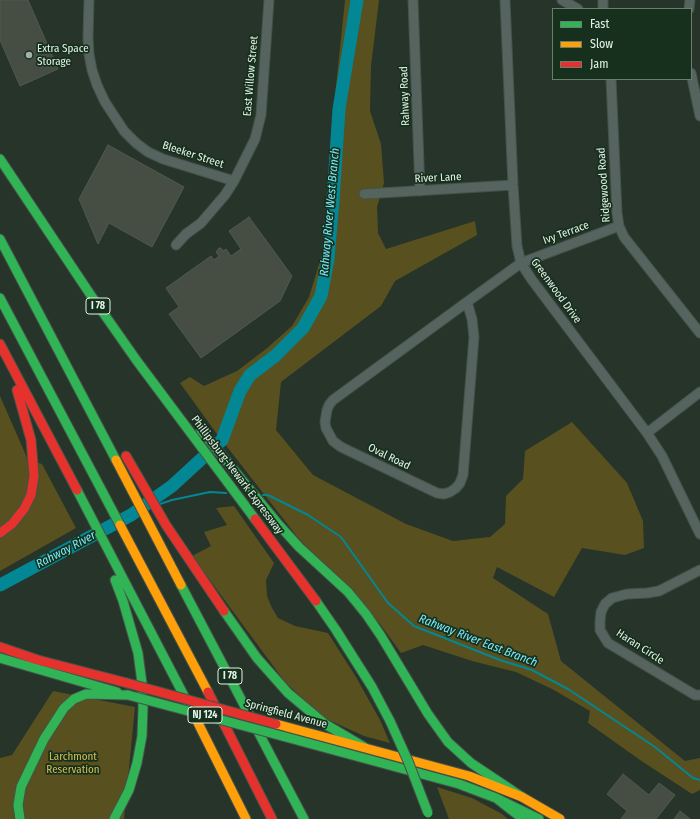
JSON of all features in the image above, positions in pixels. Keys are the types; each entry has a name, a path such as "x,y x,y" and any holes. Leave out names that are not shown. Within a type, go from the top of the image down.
{"main road":[{"name":"Phillipsburg-Newark Expressway","path":"0,159 106,317 245,505 339,636 372,687 390,721 408,761 429,817"},
{"name":"I 78","path":"0,239 155,532 304,819"},
{"name":"I 78","path":"0,298 218,711 272,819"},
{"path":"35,306 73,363 101,411"},
{"path":"106,317 176,397"},
{"path":"0,344 93,519 109,555 180,686 246,819"},
{"path":"0,533 12,524 24,509 31,495 34,476 31,440 9,361"},
{"path":"195,422 263,507 288,535 348,592 366,614 428,714 448,742 471,763 522,797"},
{"path":"120,446 166,525 228,618 257,658 298,703 316,717 364,747"},
{"path":"109,555 108,565 123,601 134,637 141,669 143,695 142,736 137,763 129,790 114,819"},
{"name":"Springfield Avenue","path":"0,647 38,660 457,772 522,797 560,819"},
{"name":"Springfield Avenue","path":"0,658 128,695 445,780 496,798 539,819"},
{"path":"20,819 18,805 20,787 44,739 64,708 74,699 86,694 128,695"},
{"path":"496,798 523,819"}],"street":[{"name":"Bleeker Street","path":"89,0 88,38 92,70 105,102 124,131 148,152 162,159 234,181"},
{"name":"East Willow Street","path":"176,245 186,234 201,223 216,207 234,181 255,139 261,115 269,0"},
{"name":"Rahway Road","path":"413,0 420,190"},
{"name":"Greenwood Drive","path":"505,0 513,185 517,246 521,263 532,280 647,433 662,456 700,534"},
{"path":"562,0 576,8"},
{"path":"692,75 697,85 700,116"},
{"name":"Ridgewood Road","path":"611,80 617,213 619,226 624,237 700,334"},
{"name":"River Lane","path":"364,194 513,185"},
{"name":"Ivy Terrace","path":"521,263 619,226"},
{"name":"Oval Road","path":"467,302 472,319 474,337 463,475 460,484 450,492 444,494 437,493 338,445 333,441 327,432 325,416 329,405 333,400 467,302 521,263"},
{"path":"647,433 700,392"},
{"name":"Haran Circle","path":"700,570 660,591 627,594 612,598 605,604 601,612 600,630 608,643 690,693 700,695"}],"green space":[{"path":"345,0 379,0 371,66 370,111 381,144 384,183 377,207 378,233 386,249 475,221 477,235 395,281 381,306 281,382 276,430 313,475 406,524 453,541 490,537 505,524 506,496 523,479 525,451 572,422 627,483 643,521 644,548 625,555 582,548 554,597 497,567 493,578 548,614 561,661 685,761 700,758 700,790 692,794 640,760 588,723 590,711 552,689 516,672 472,661 423,645 401,653 380,624 299,539 217,434 180,383 190,377 204,386 237,371 266,349 292,326 309,297 329,225 335,96"},
{"path":"0,396 28,460 42,464 76,528 0,571"},
{"path":"234,506 274,563 266,580 267,596 278,618 295,626 328,633 356,677 380,720 390,743 364,736 322,717 285,682 192,556 211,546 204,532 227,525 216,508"},
{"name":"Larchmont Reservation","path":"53,691 135,707 124,819 0,819 0,758 12,755"},
{"path":"437,787 472,798 502,814 508,819 449,819"}],"building":[{"name":"Extra Space Storage","path":"0,0 28,0 58,69 20,86 0,40"},
{"path":"108,145 184,187 152,247 109,223 98,244 79,199"},
{"path":"249,217 292,276 280,301 201,358 169,314 179,307 166,288 211,256 214,260 219,256 216,252 219,248 223,251 226,249 231,256 241,249 229,231"},
{"path":"623,774 649,795 659,783 675,795 656,819 621,819 627,811 607,794"},
{"path":"680,811 690,819 674,819"}],"waterway":[{"name":"Rahway River West Branch","path":"0,585 131,515 172,486 222,440 240,391 250,375 275,356 303,328 321,296 328,259 339,109 357,0"},
{"name":"Rahway River East Branch","path":"160,504 210,492 226,493"},
{"name":"Rahway River East Branch","path":"263,495 268,495 308,515 341,537 388,603 414,626 500,660 532,670 568,689 655,747 693,778 700,780"},
{"name":"Rahway River East Branch","path":"131,515 138,513"}],"traffic: fast":[{"path":"0,159 90,294 137,361 255,519"},
{"path":"0,239 116,460"},
{"path":"0,298 120,525"},
{"path":"201,430 279,525 299,547 348,592 366,614 428,714 448,742 471,763 522,797"},
{"path":"77,490 193,713"},
{"path":"114,819 129,790 137,763 142,736 143,708 142,683 138,653 123,601 115,580"},
{"path":"181,585 304,819"},
{"path":"316,601 372,687 390,721"},
{"path":"224,611 257,658 288,693 325,724 364,747"},
{"path":"0,658 117,692"},
{"path":"20,819 18,805 21,787 44,739 64,708 74,699 86,694 128,695"},
{"path":"128,695 282,736"},
{"path":"390,721 408,761 428,813"},
{"path":"282,736 459,784 496,798 539,819"},
{"path":"496,798 523,819"}],"traffic: slow":[{"path":"116,460 181,585"},
{"path":"120,525 208,692"},
{"path":"193,713 246,819"},
{"path":"276,724 469,776 522,797 560,819"}],"traffic: jam":[{"path":"0,344 77,490"},
{"path":"0,533 12,524 24,509 31,495 34,476 31,440 17,390"},
{"path":"126,456 166,525 224,611"},
{"path":"255,519 316,601"},
{"path":"0,647 38,660 127,683"},
{"path":"127,683 276,724"},
{"path":"208,692 272,819"}],"place":[{"name":"Extra Space Storage","path":"29,55"}],"water label":[{"name":"Rahway River","path":"66,550"}]}
